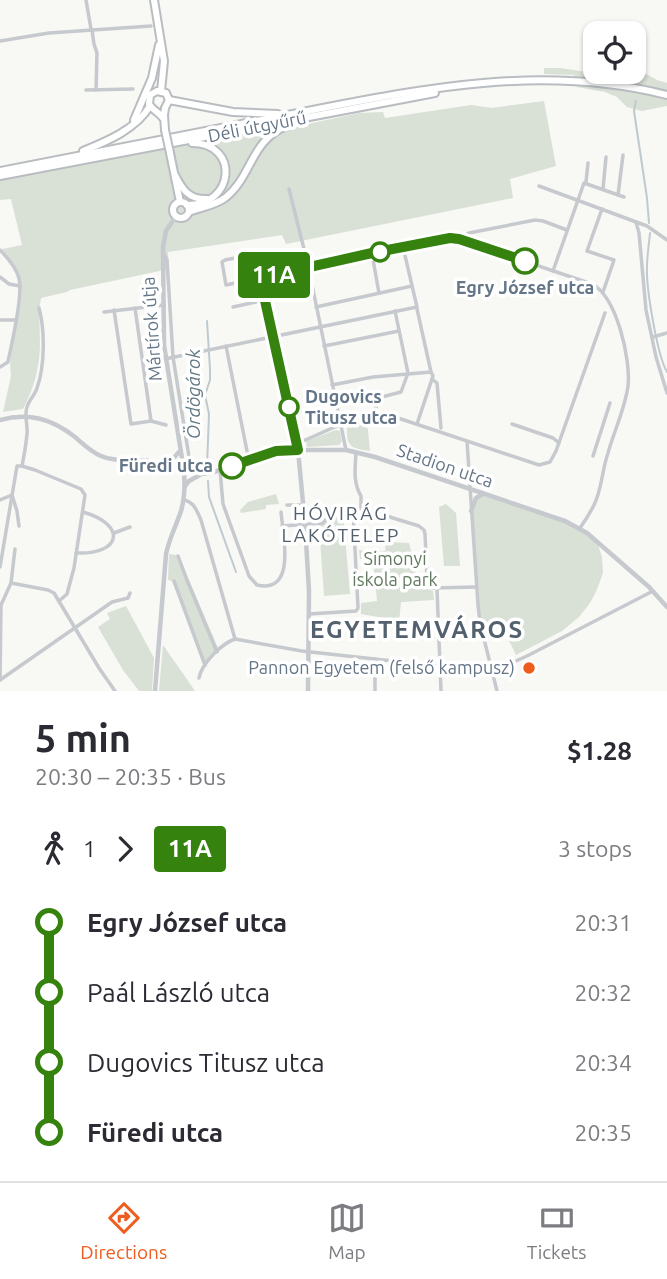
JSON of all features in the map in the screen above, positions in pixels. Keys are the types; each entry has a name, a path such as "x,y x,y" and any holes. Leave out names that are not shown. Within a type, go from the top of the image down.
{"main road":[{"path":"154,0 164,61 161,91"},
{"path":"132,125 152,78 161,39"},
{"name":"Déli útgyűrű","path":"0,173 68,157 420,90 515,80 563,79 667,95"},
{"name":"Déli útgyűrű","path":"0,173 176,143 430,93 515,80"},
{"path":"68,157 113,139 146,112 150,106 150,95 161,91 168,95 169,100 163,118 180,202"},
{"path":"169,100 256,114 293,114"},
{"path":"150,106 163,118"},
{"path":"188,208 214,204 227,196 239,184 264,141 279,129 307,118"},
{"path":"176,143 206,145 219,154 225,165 221,189 214,197 188,208"},
{"path":"175,175 191,197 214,197"},
{"path":"180,202 184,202 188,208"},
{"path":"180,202 173,208 176,216 185,217 188,208"}],"street":[{"path":"86,0 97,54 96,90"},
{"path":"0,41 49,33 151,26"},
{"path":"86,90 133,89"},
{"path":"618,195 623,155"},
{"path":"603,189 606,157"},
{"path":"553,271 585,183 588,163"},
{"path":"585,183 624,197"},
{"path":"539,186 648,226 664,234 667,240"},
{"path":"289,190 346,450"},
{"path":"602,209 587,251 614,260 603,292"},
{"name":"Mártírok útja","path":"155,691 166,554 184,500 185,487 165,359 163,251 166,231 176,216"},
{"path":"459,239 469,233 535,220 567,230"},
{"path":"636,222 646,310 657,336 656,357 667,393"},
{"path":"240,257 222,262 226,285 450,238 600,288 615,314 626,358 628,388 607,453 596,500 580,528"},
{"path":"403,247 430,372 433,374 417,424"},
{"path":"0,250 13,267 20,286 8,362 0,367"},
{"path":"163,251 167,260 173,357 190,463"},
{"path":"372,253 379,293"},
{"path":"0,277 9,284 20,286"},
{"path":"260,278 300,461 309,614 308,691"},
{"path":"316,307 412,286"},
{"path":"233,307 265,300"},
{"path":"104,312 164,305"},
{"path":"22,466 27,433 26,409 37,390 41,369 43,340 39,308"},
{"path":"135,308 151,421"},
{"path":"165,359 417,308"},
{"path":"114,310 131,424 151,421 166,425"},
{"path":"376,414 377,398 401,392 408,373 395,311"},
{"path":"303,441 376,414 390,415 533,463 550,462 606,313"},
{"path":"0,320 15,320"},
{"path":"324,346 400,331"},
{"path":"657,336 667,333"},
{"path":"226,346 249,461"},
{"path":"332,385 373,377 430,372"},
{"path":"432,379 438,383 441,428"},
{"path":"593,456 610,403"},
{"path":"0,421 26,416 42,418 68,432 102,457 146,460 205,474"},
{"path":"512,424 553,438 559,443"},
{"path":"467,441 480,623 497,691"},
{"path":"160,464 172,460 180,449"},
{"path":"300,461 313,450"},
{"name":"Stadion utca","path":"205,474 276,451 346,450 375,457 580,528 653,591 667,607"},
{"path":"356,452 354,474 361,496 361,509"},
{"path":"0,567 17,466 35,470 83,490 83,512 68,591 59,601"},
{"path":"220,470 223,504 248,576 261,586 271,586 282,575 285,561 281,512"},
{"path":"185,487 189,481 205,474"},
{"path":"471,511 476,498 484,494"},
{"path":"0,499 12,495"},
{"path":"12,495 19,526"},
{"path":"184,500 193,505 201,520 235,639"},
{"path":"287,505 303,505"},
{"path":"282,526 323,523 330,514 361,509 419,526 424,530 428,585 437,589 476,587"},
{"path":"309,614 356,611 358,608 353,510"},
{"path":"76,553 88,553 107,547 113,540 114,533 107,523 83,512"},
{"path":"114,533 130,527"},
{"path":"0,680 1,605 11,583 15,549"},
{"path":"178,556 217,652"},
{"path":"174,581 205,665"},
{"path":"11,583 51,591 115,691"},
{"path":"437,589 441,691"},
{"path":"199,678 205,665 217,652 227,642 235,639 308,652 492,672 653,591"},
{"path":"0,680 112,602 128,598 130,593"},
{"path":"375,659 375,691"}],"green space":[{"path":"544,68 583,71 583,84 646,84 646,74 667,83 667,106 642,111 627,107 617,97 605,92 577,87 574,75 544,74"},
{"path":"544,101 556,166 510,179 513,198 286,244 282,235 168,252 169,269 41,298 40,352 33,385 23,409 3,412 11,376 10,364 21,286 19,273 2,249 22,245 11,199 0,200 0,172 253,130 289,128 359,113 383,112 385,118 471,105 492,108"},
{"path":"367,420 370,451 351,446 347,434 347,427"},
{"path":"340,431 342,441 339,445 307,447 306,441"},
{"path":"276,494 279,504 241,513 240,510 248,502"},
{"path":"484,494 573,524 597,542 602,557 603,573 596,592 579,617 562,631 516,655 502,626 482,631 480,623 471,511 476,498"},
{"path":"446,504 456,513 460,566 444,566 439,507"},
{"path":"343,513 350,594 324,596 319,525 326,522 331,515"},
{"name":"Simonyi iskola park","path":"386,542 409,543 416,570 412,583 433,591 434,600 401,602 398,633 395,635 390,619 361,614 361,603 377,601 373,560 360,559 359,550 385,551"},
{"path":"169,554 176,555 184,569 218,648 203,664 172,581 168,580"},
{"path":"126,606 154,658 152,691 139,691 123,670 98,627 110,619 107,613"},
{"path":"163,645 195,691 159,691"}],"waterway":[{"path":"636,101 634,111 649,223"},
{"path":"650,233 648,289 656,337 667,372"},
{"name":"Ördögárok","path":"207,321 210,369 205,395 209,414 207,467"},
{"name":"Ördögárok","path":"208,481 209,497 236,572"}],"bus line":[{"name":"11A","path":"232,466 276,451 298,450 260,278 450,238 525,261"}],"place":[{"name":"Egry József utca","path":"525,261"},
{"name":"Dugovics Titusz utca","path":"289,407"},
{"name":"Füredi utca","path":"232,466"},
{"name":"Pannon Egyetem (felső kampusz)","path":"529,668"}],"district":[{"name":"HÓVIRÁG LAKÓTELEP","path":"341,524"},
{"name":"EGYETEMVÁROS","path":"417,630"}]}
